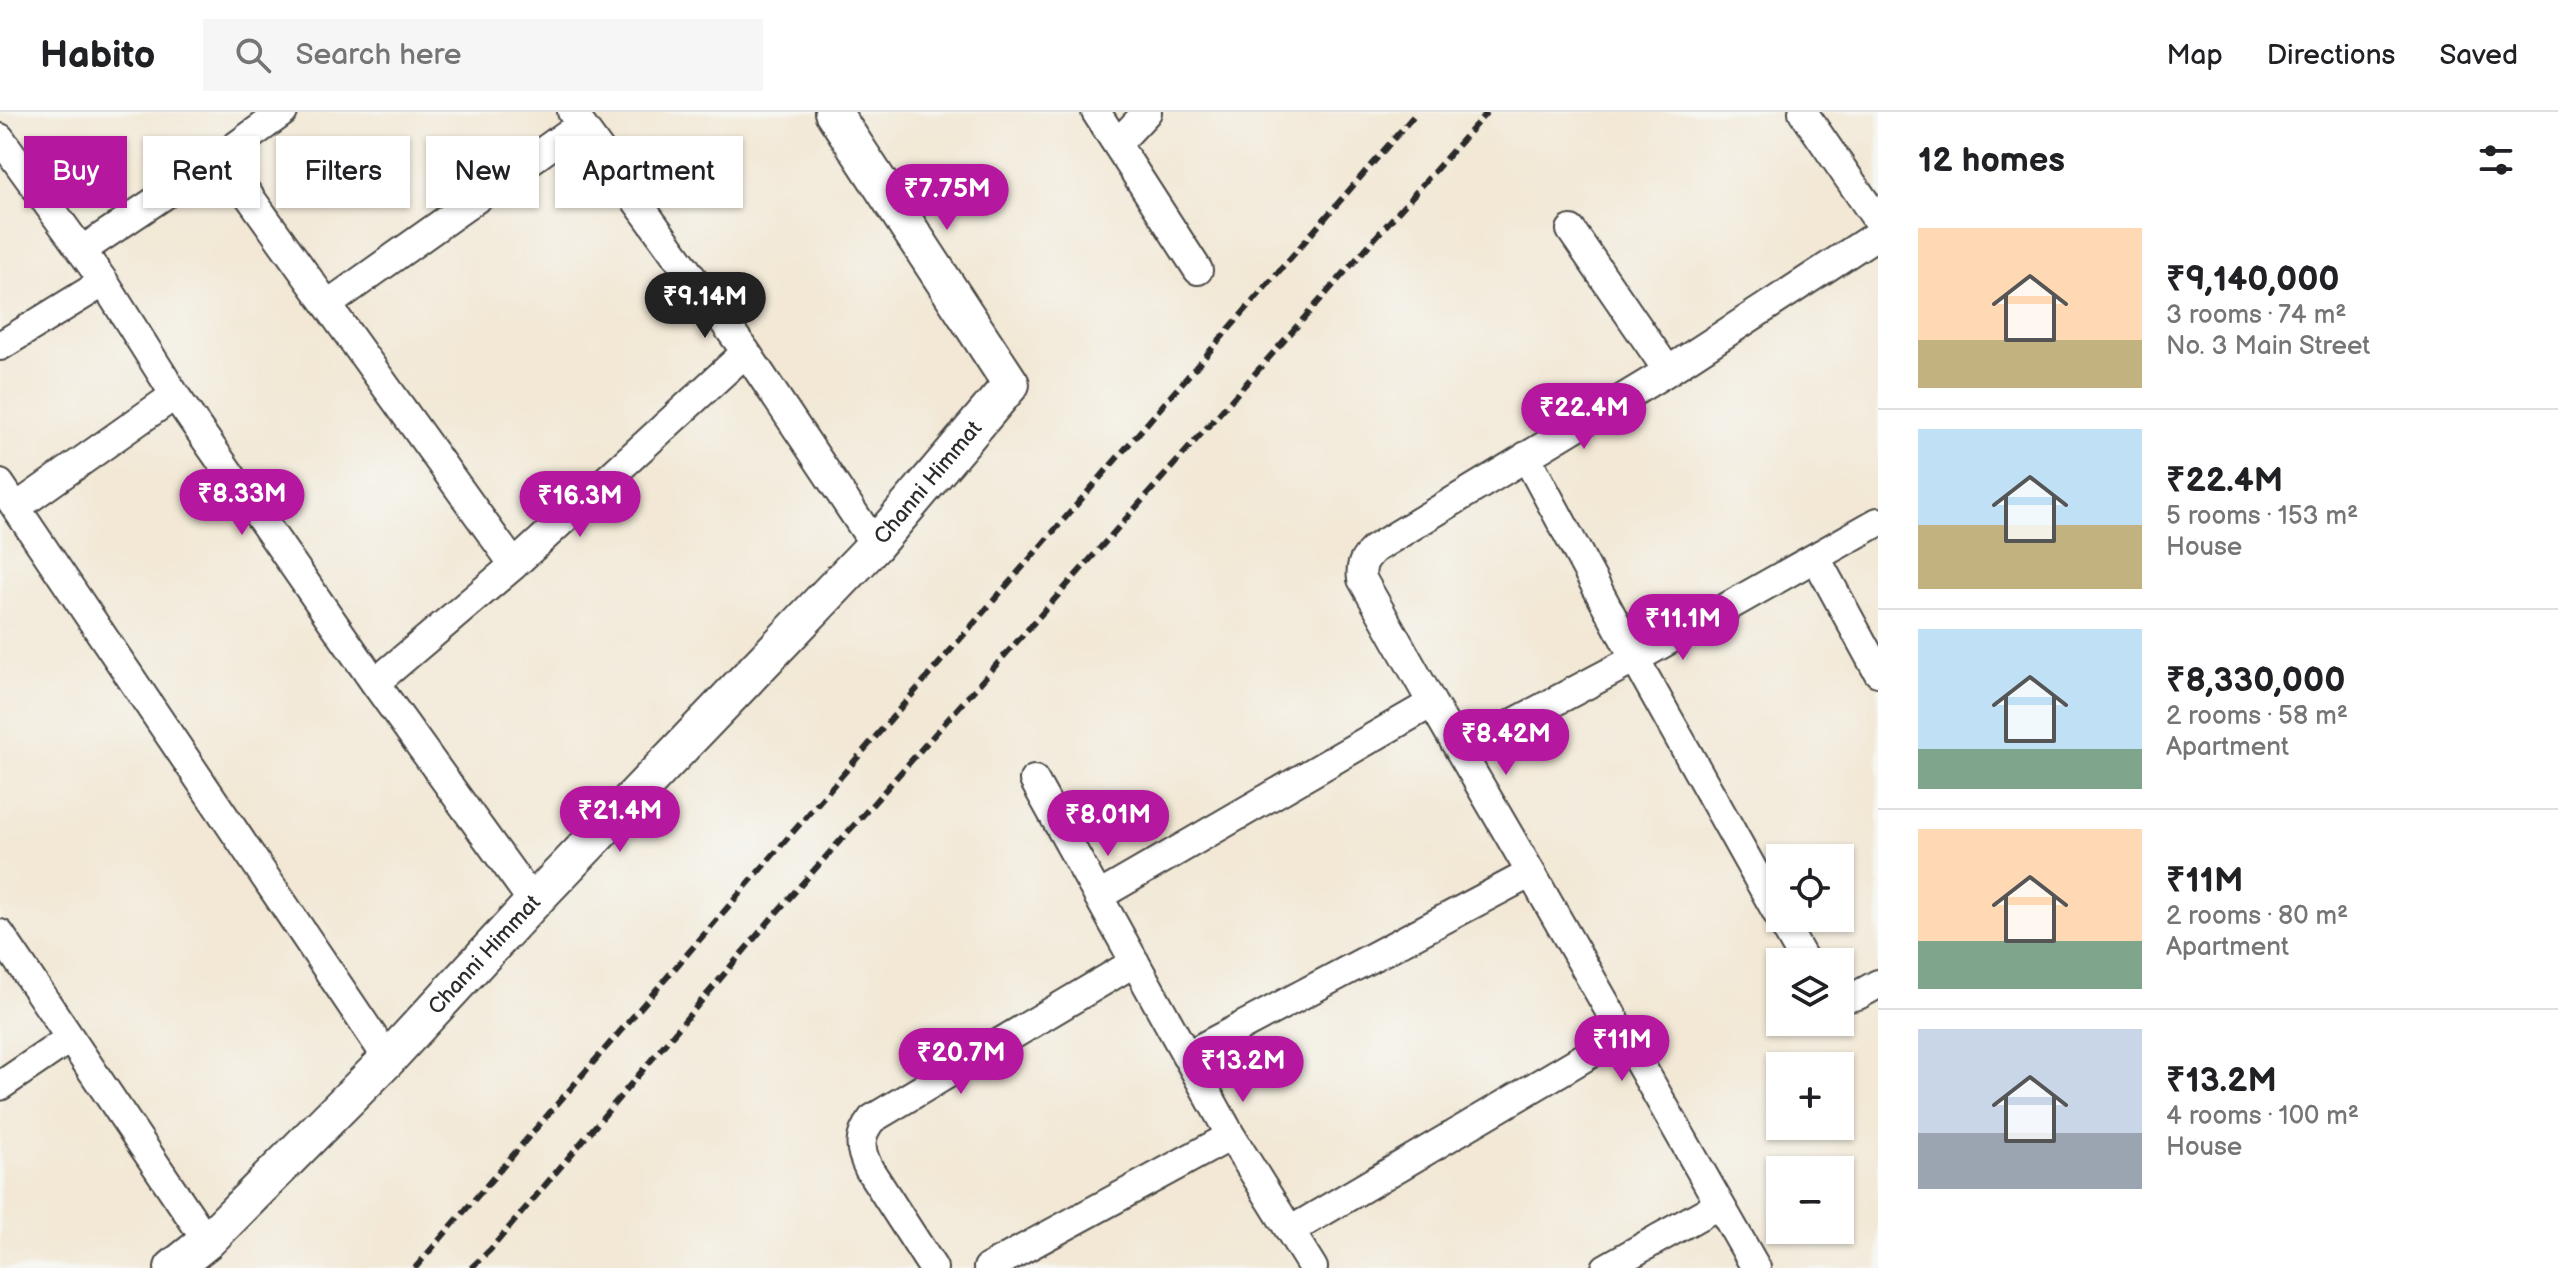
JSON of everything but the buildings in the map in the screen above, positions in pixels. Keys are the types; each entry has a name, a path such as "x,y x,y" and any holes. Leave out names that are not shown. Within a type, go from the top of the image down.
{"street":[{"path":"250,136 283,112"},
{"name":"Channi Himmat","path":"173,1268 207,1241 388,1059 533,902 875,545 1011,384 833,112"},
{"path":"1096,112 1198,270"},
{"path":"1117,144 1147,112"},
{"path":"1803,112 1878,221"},
{"path":"327,305 576,118 746,352 875,545"},
{"path":"0,138 104,282 175,395 375,683 533,902"},
{"path":"81,251 145,208"},
{"path":"258,208 514,565"},
{"path":"1571,230 1668,371"},
{"path":"1756,1268 1432,703 1362,579 1360,568 1374,549 1668,371 1878,234"},
{"path":"0,346 104,282"},
{"path":"375,683 514,565 746,352"},
{"path":"17,507 175,395"},
{"path":"1526,456 1766,893"},
{"path":"0,484 388,1059"},
{"path":"1461,751 1635,659 1878,522"},
{"path":"1816,558 1878,672"},
{"path":"1099,896 1432,703"},
{"path":"1034,780 1231,1136 1313,1268"},
{"path":"1186,1056 1531,873"},
{"path":"0,934 207,1241"},
{"path":"933,1268 869,1169 861,1153 861,1133 872,1119 1135,962"},
{"path":"1854,996 1878,984"},
{"path":"1290,1231 1624,1034"},
{"path":"0,1086 69,1039"},
{"path":"988,1268 1231,1136"},
{"path":"1606,1268 1718,1205"}],"railway":[{"path":"415,1268 1417,112"},
{"path":"471,1268 490,1250 776,913 1487,112"}]}
